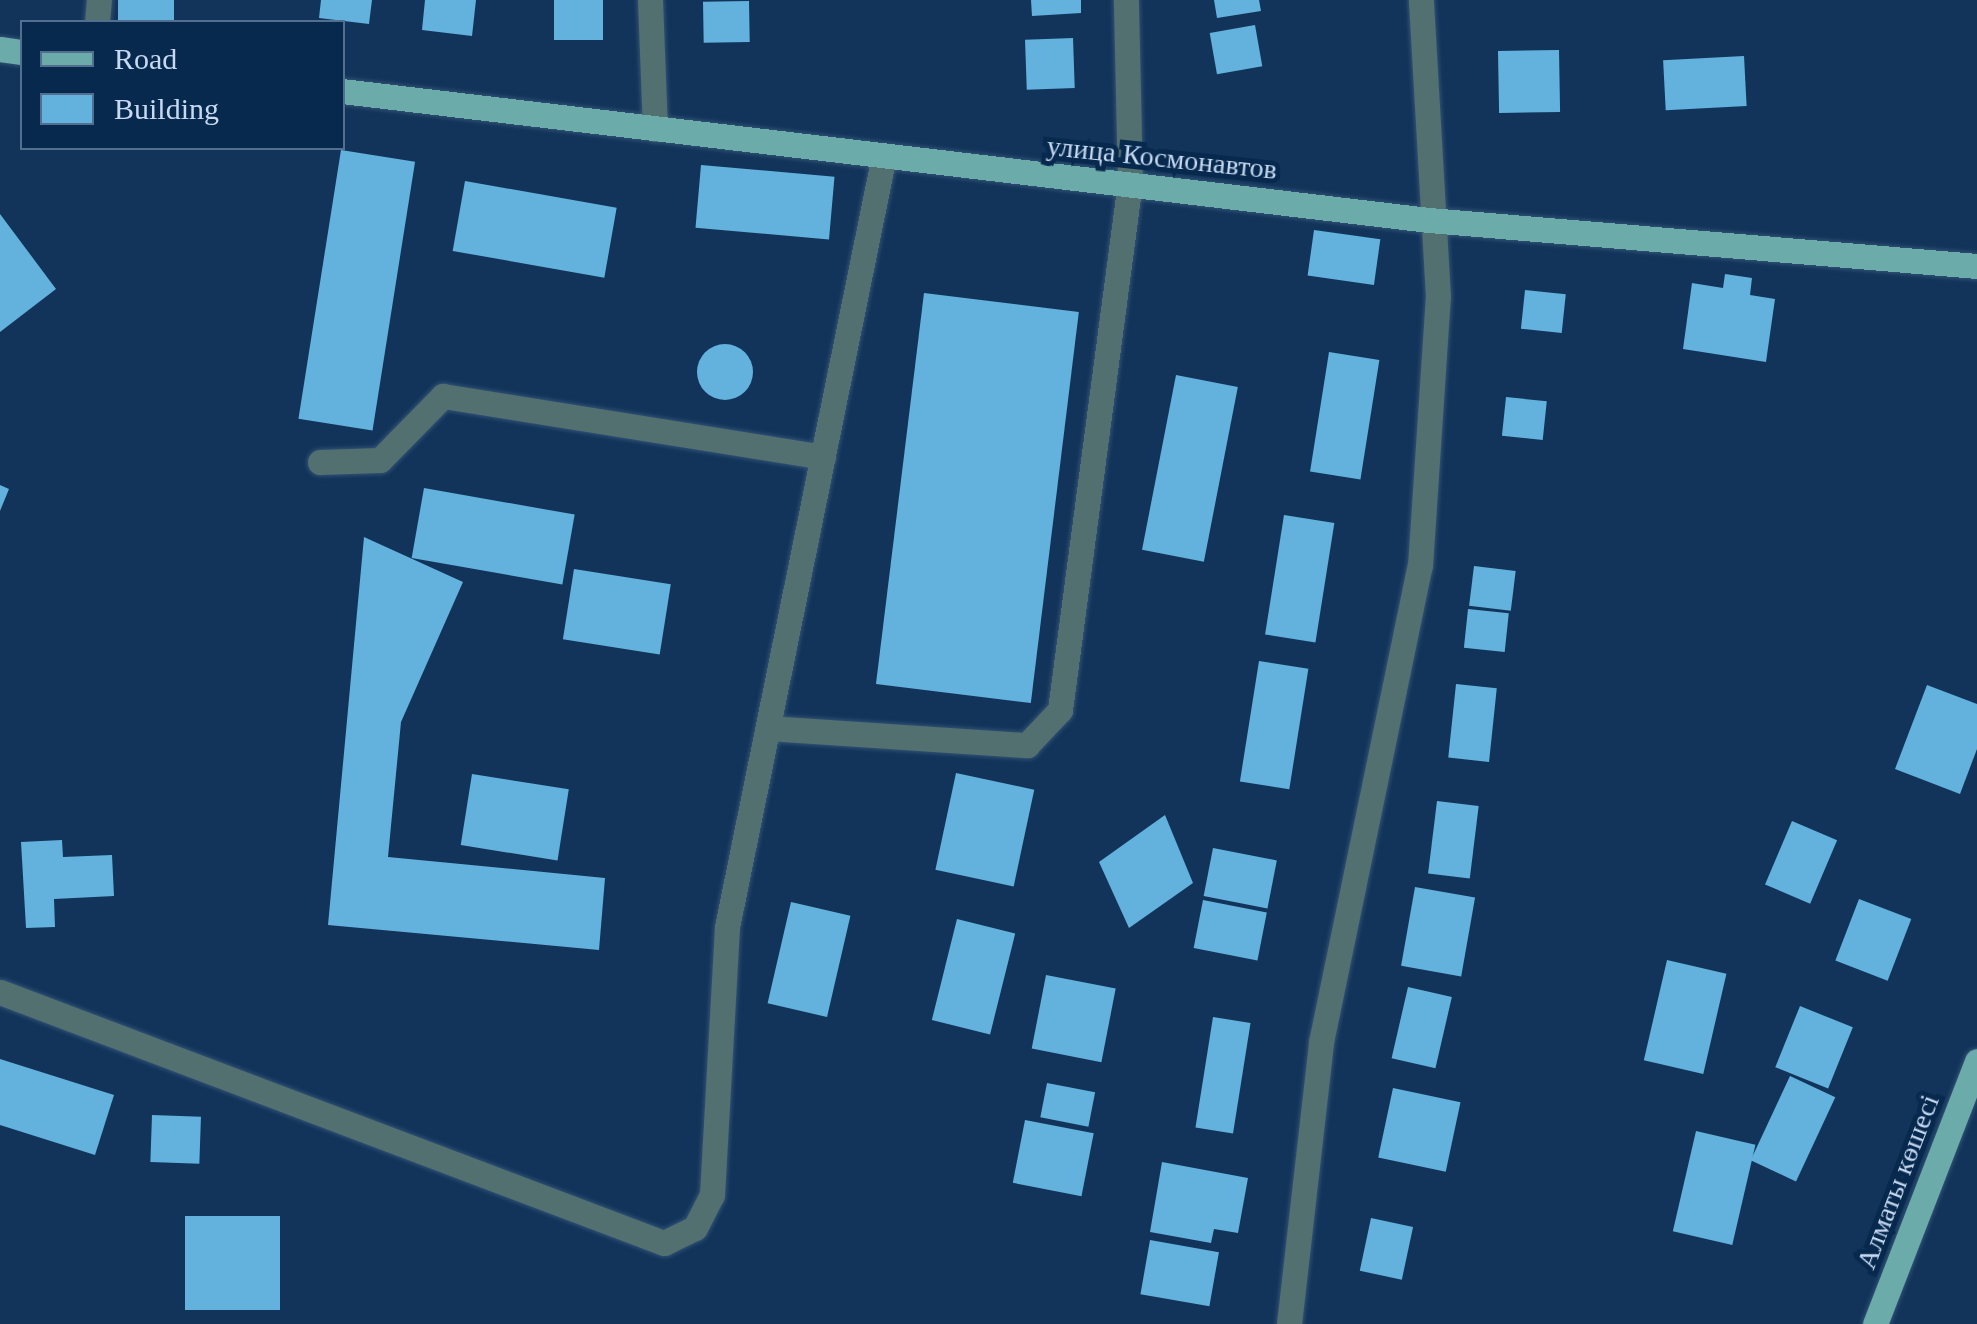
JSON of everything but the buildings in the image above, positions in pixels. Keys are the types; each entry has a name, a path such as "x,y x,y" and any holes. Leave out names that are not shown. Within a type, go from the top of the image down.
{"main road":[{"name":"улица Космонавтов","path":"345,91 883,160 1130,182 1429,220 1977,266"},
{"name":"Алматы көшесі","path":"1876,1324 1977,1061"}],"street":[{"path":"650,0 655,129"},
{"path":"768,728 1027,745 1060,710 1130,182 1126,0"},
{"path":"1289,1324 1320,1042 1420,566 1438,298 1429,220 1420,0"},
{"path":"0,992 664,1243 695,1228 712,1195 727,928 883,160"},
{"path":"320,462 380,460 443,396 823,457"}]}
